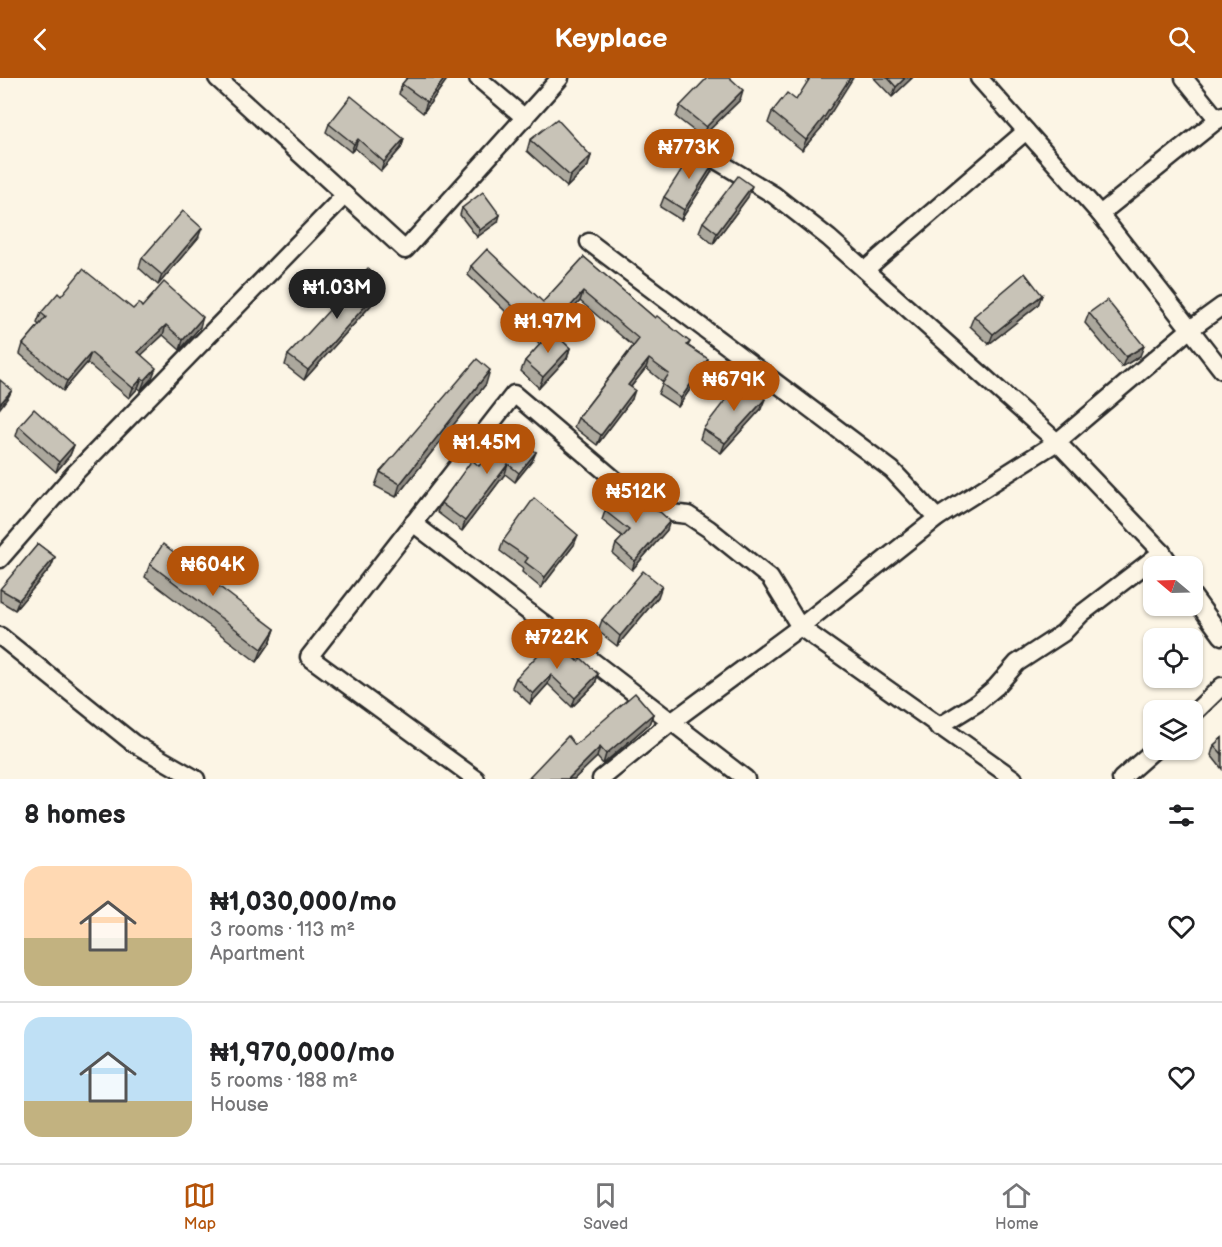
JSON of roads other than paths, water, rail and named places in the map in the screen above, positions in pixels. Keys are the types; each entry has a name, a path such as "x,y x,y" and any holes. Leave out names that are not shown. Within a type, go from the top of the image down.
{"street":[{"path":"217,78 405,250 560,78"},
{"path":"478,78 525,118"},
{"path":"979,78 1100,214 1222,370"},
{"path":"1100,214 1220,118 1184,78"},
{"path":"865,270 1026,131"},
{"path":"704,153 803,216 865,270 1057,442 1165,556"},
{"path":"0,559 75,473 345,195"},
{"path":"589,242 892,470 937,518"},
{"path":"601,779 670,723 800,627 937,518 1057,442 1189,330 1222,306"},
{"path":"476,779 309,657 514,394 647,507 688,515 770,578 800,627 1014,779"},
{"path":"413,523 670,723 746,779"},
{"path":"938,727 977,703 996,687 1017,663 1063,633 1081,614 1162,552"},
{"path":"1203,610 1222,636"},
{"path":"0,636 134,743 196,779"},
{"path":"1203,704 1222,686"},
{"path":"1121,779 1143,760"}]}
